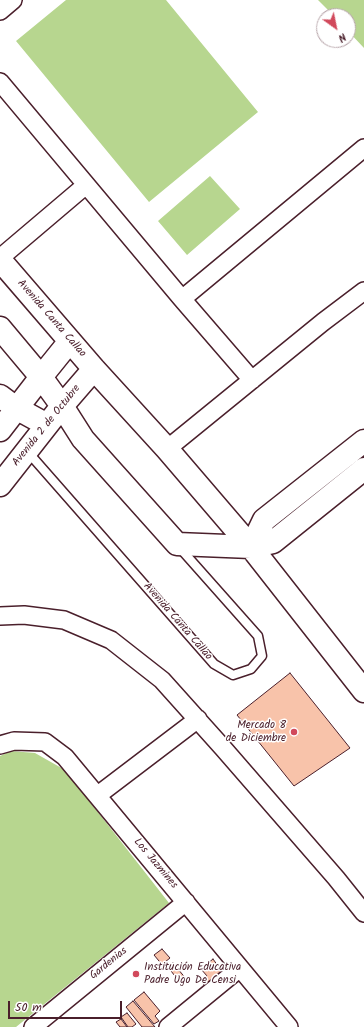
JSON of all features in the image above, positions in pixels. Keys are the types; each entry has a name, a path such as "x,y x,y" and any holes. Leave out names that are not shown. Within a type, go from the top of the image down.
{"main road":[{"name":"Avenida Canta Callao","path":"0,259 94,369 167,449 251,547 364,691"},
{"name":"Avenida Canta Callao","path":"0,328 41,377 83,439 177,544"},
{"path":"0,430 8,402 41,377 70,341"},
{"name":"Avenida 2 de Octubre","path":"0,485 26,450 94,369"},
{"name":"Avenida Canta Callao","path":"8,402 47,425 83,439"},
{"path":"251,547 264,520 364,441"},
{"path":"177,544 251,547 273,542 361,477"}],"street":[{"path":"0,11 13,0"},
{"path":"0,82 252,380"},
{"path":"182,299 364,148"},
{"path":"0,259 86,185"},
{"path":"167,449 323,322 364,291"},
{"path":"0,616 24,615 64,620 111,640 162,680 198,719 336,878 364,913"},
{"path":"98,795 198,719"},
{"name":"Los Jazmines","path":"0,745 14,741 45,742 65,757 289,1027"},
{"name":"Gardenias","path":"33,1027 186,902"},
{"path":"168,1027 240,968"}],"lane":[{"name":"Avenida Canta Callao","path":"26,450 214,664 233,675 251,669 262,656 258,636 177,544"}],"green space":[{"path":"66,0 166,0 258,112 149,202 16,41"},
{"path":"318,0 364,0 364,48 356,40 356,8 326,8"},
{"path":"210,176 240,209 187,255 158,221"},
{"path":"11,751 35,753 65,770 169,903 16,1027 0,1027 0,756"}],"building":[{"name":"Mercado 8 de Diciembre","path":"290,673 350,748 294,786 237,715"},
{"path":"162,949 170,958 165,962 167,965 164,967 154,955"},
{"path":"213,959 218,966 220,964 225,970 205,986 203,984 206,982 204,980 207,976 201,969"},
{"path":"173,963 187,980 181,984 168,967"},
{"path":"144,992 160,1011 155,1016 159,1021 154,1024 134,1000"},
{"path":"133,1001 155,1027 142,1027 126,1007"},
{"path":"127,1013 136,1024 132,1027 128,1027 121,1017"},
{"path":"121,1019 127,1027 120,1027 116,1022"}],"place":[{"name":"Mercado 8 de Diciembre","path":"294,732"},
{"name":"Institución Educativa Padre Ugo De Censi","path":"136,974"}]}
